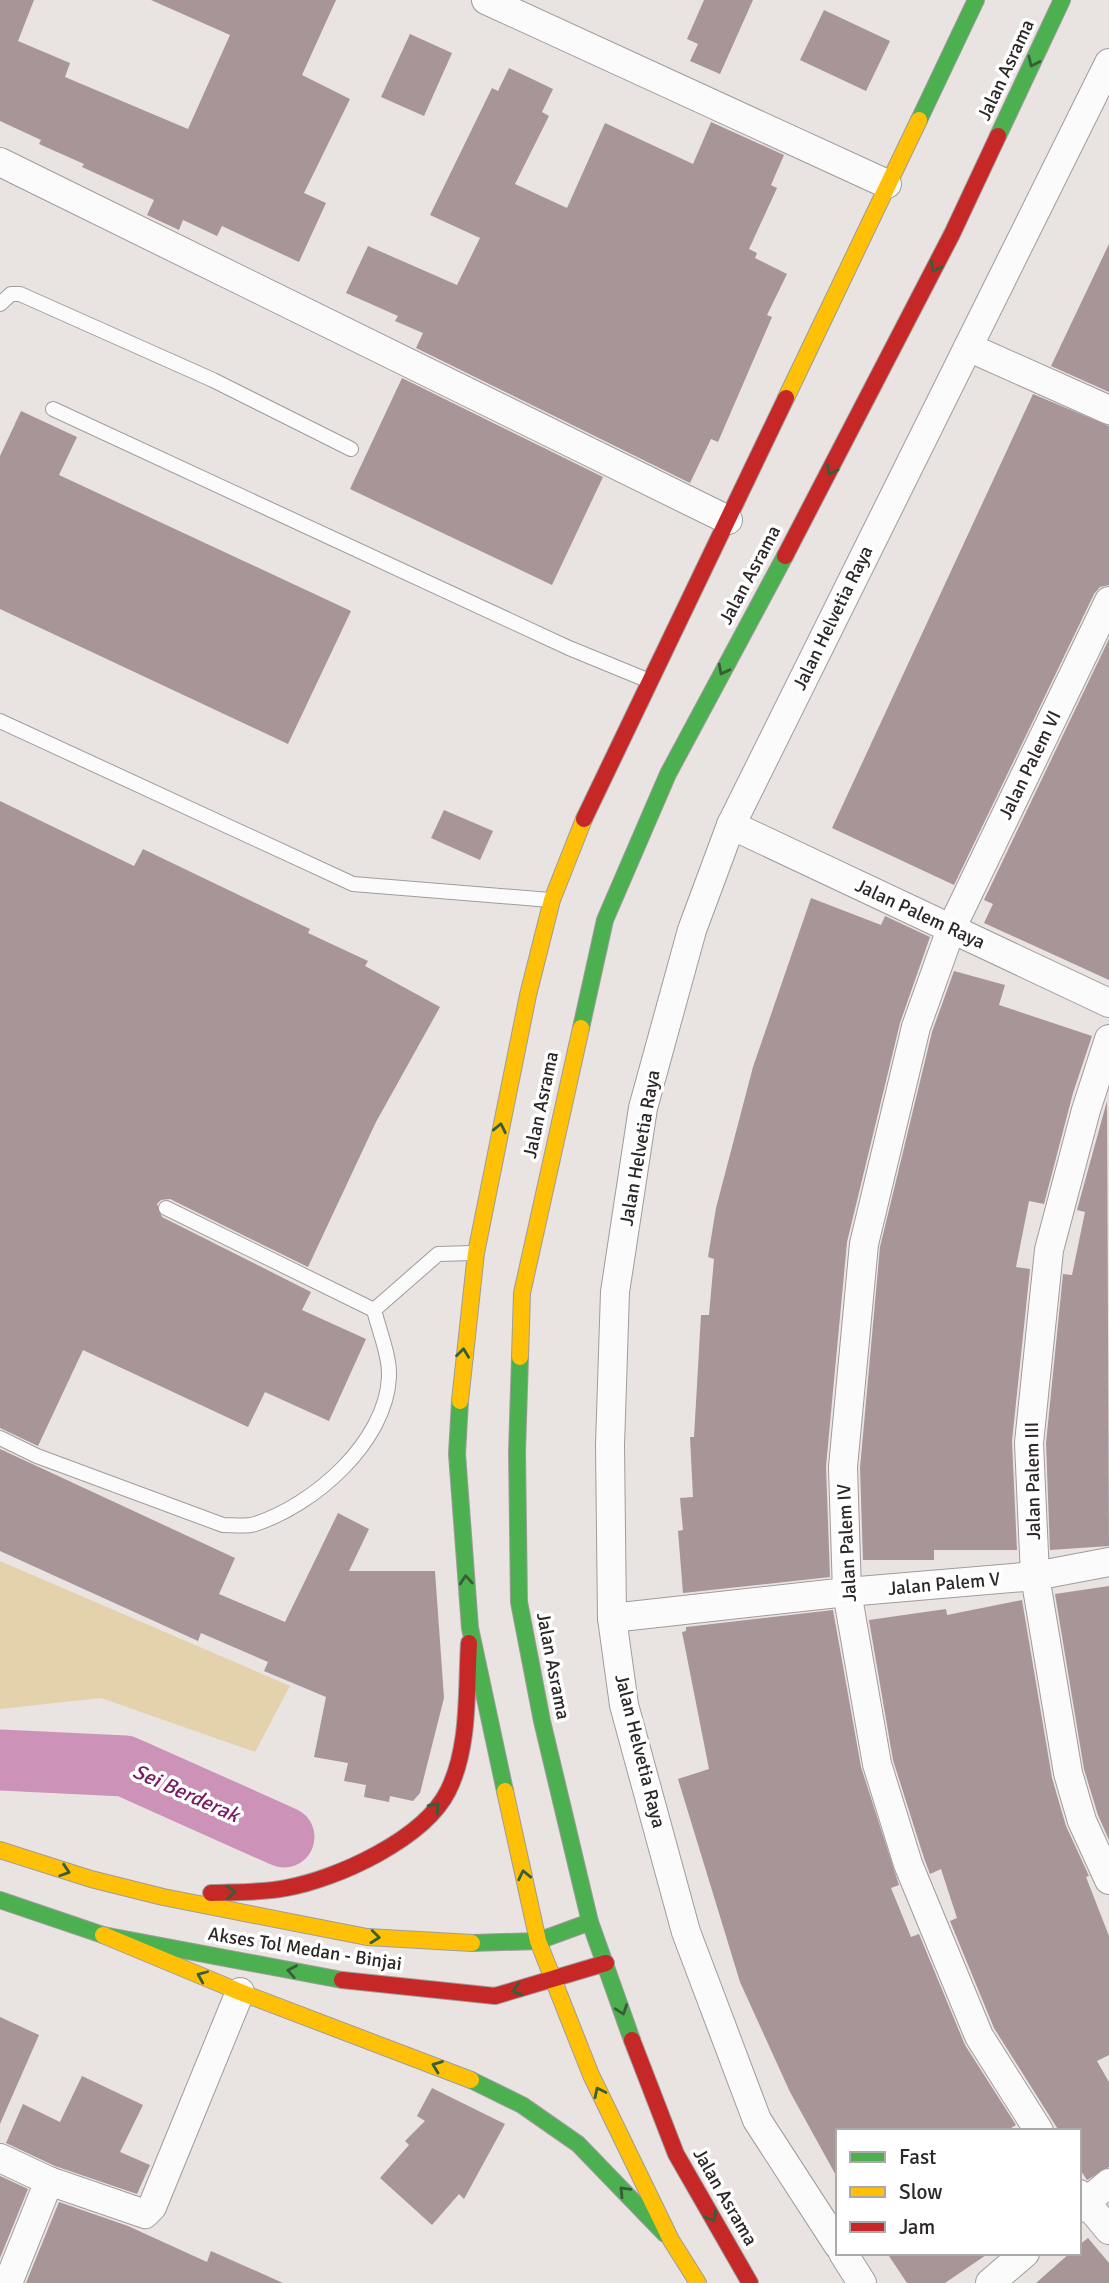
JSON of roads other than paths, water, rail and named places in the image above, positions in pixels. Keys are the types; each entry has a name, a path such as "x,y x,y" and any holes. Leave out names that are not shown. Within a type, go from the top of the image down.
{"main road":[{"name":"Jalan Asrama","path":"698,2283 671,2240 591,2075 538,1941 470,1628 457,1454 462,1363 476,1253 528,995 552,900 594,790 728,520 976,0"},
{"name":"Jalan Asrama","path":"750,2283 676,2154 638,2058 590,1923 542,1721 519,1601 517,1452 522,1293 585,998 605,920 668,774 852,430 952,234 1062,0"},
{"path":"163,1897 295,1887 375,1856 420,1824 447,1793 459,1753 470,1628"},
{"name":"Akses Tol Medan - Binjai","path":"0,1850 91,1880 367,1937 488,1944 538,1941 590,1923"},
{"name":"Akses Tol Medan - Binjai","path":"0,1900 103,1935 361,1983 495,1996 606,1963"},
{"path":"103,1935 240,1992 458,2074 522,2105 578,2144 671,2240"}],"street":[{"path":"486,0 887,184"},
{"name":"Jalan Helvetia Raya","path":"836,2242 757,2120 686,1932 624,1705 612,1618 610,1445 615,1292 643,1108 692,930 731,825 1109,63"},
{"path":"0,162 728,520"},
{"path":"968,346 1109,410"},
{"name":"Jalan Palem VI","path":"951,929 1109,601"},
{"name":"Jalan Palem Raya","path":"731,825 1109,1003"},
{"name":"Jalan Palem IV","path":"951,929 916,1027 864,1244 843,1467 847,1592 877,1764 908,1864 979,2036 1039,2129"},
{"name":"Jalan Palem III","path":"1109,1039 1086,1110 1049,1250 1029,1443 1035,1576 1068,1773 1082,1821 1109,1880"},
{"name":"Jalan Palem V","path":"612,1618 847,1592 1035,1576 1109,1562"},
{"path":"0,2158 49,2181 134,2213 145,2214 152,2207 240,1992"},
{"path":"8,2283 49,2181"},
{"path":"1109,2183 1081,2202 1109,2230"},
{"path":"844,2255 862,2283"},
{"path":"990,2283 1023,2255"}],"lane":[{"path":"0,304 11,294 20,294 213,380 351,449"},
{"path":"53,410 569,648 649,680"},
{"path":"0,721 353,884 552,900"},
{"path":"166,1208 374,1310"},
{"path":"374,1310 438,1254 476,1253"},
{"path":"0,1438 37,1456 223,1525 254,1525 296,1504 335,1475 368,1441 380,1420 390,1376 374,1310"}],"waterway":[{"name":"Sei Berderak","path":"0,1760 125,1766 284,1837"}]}
